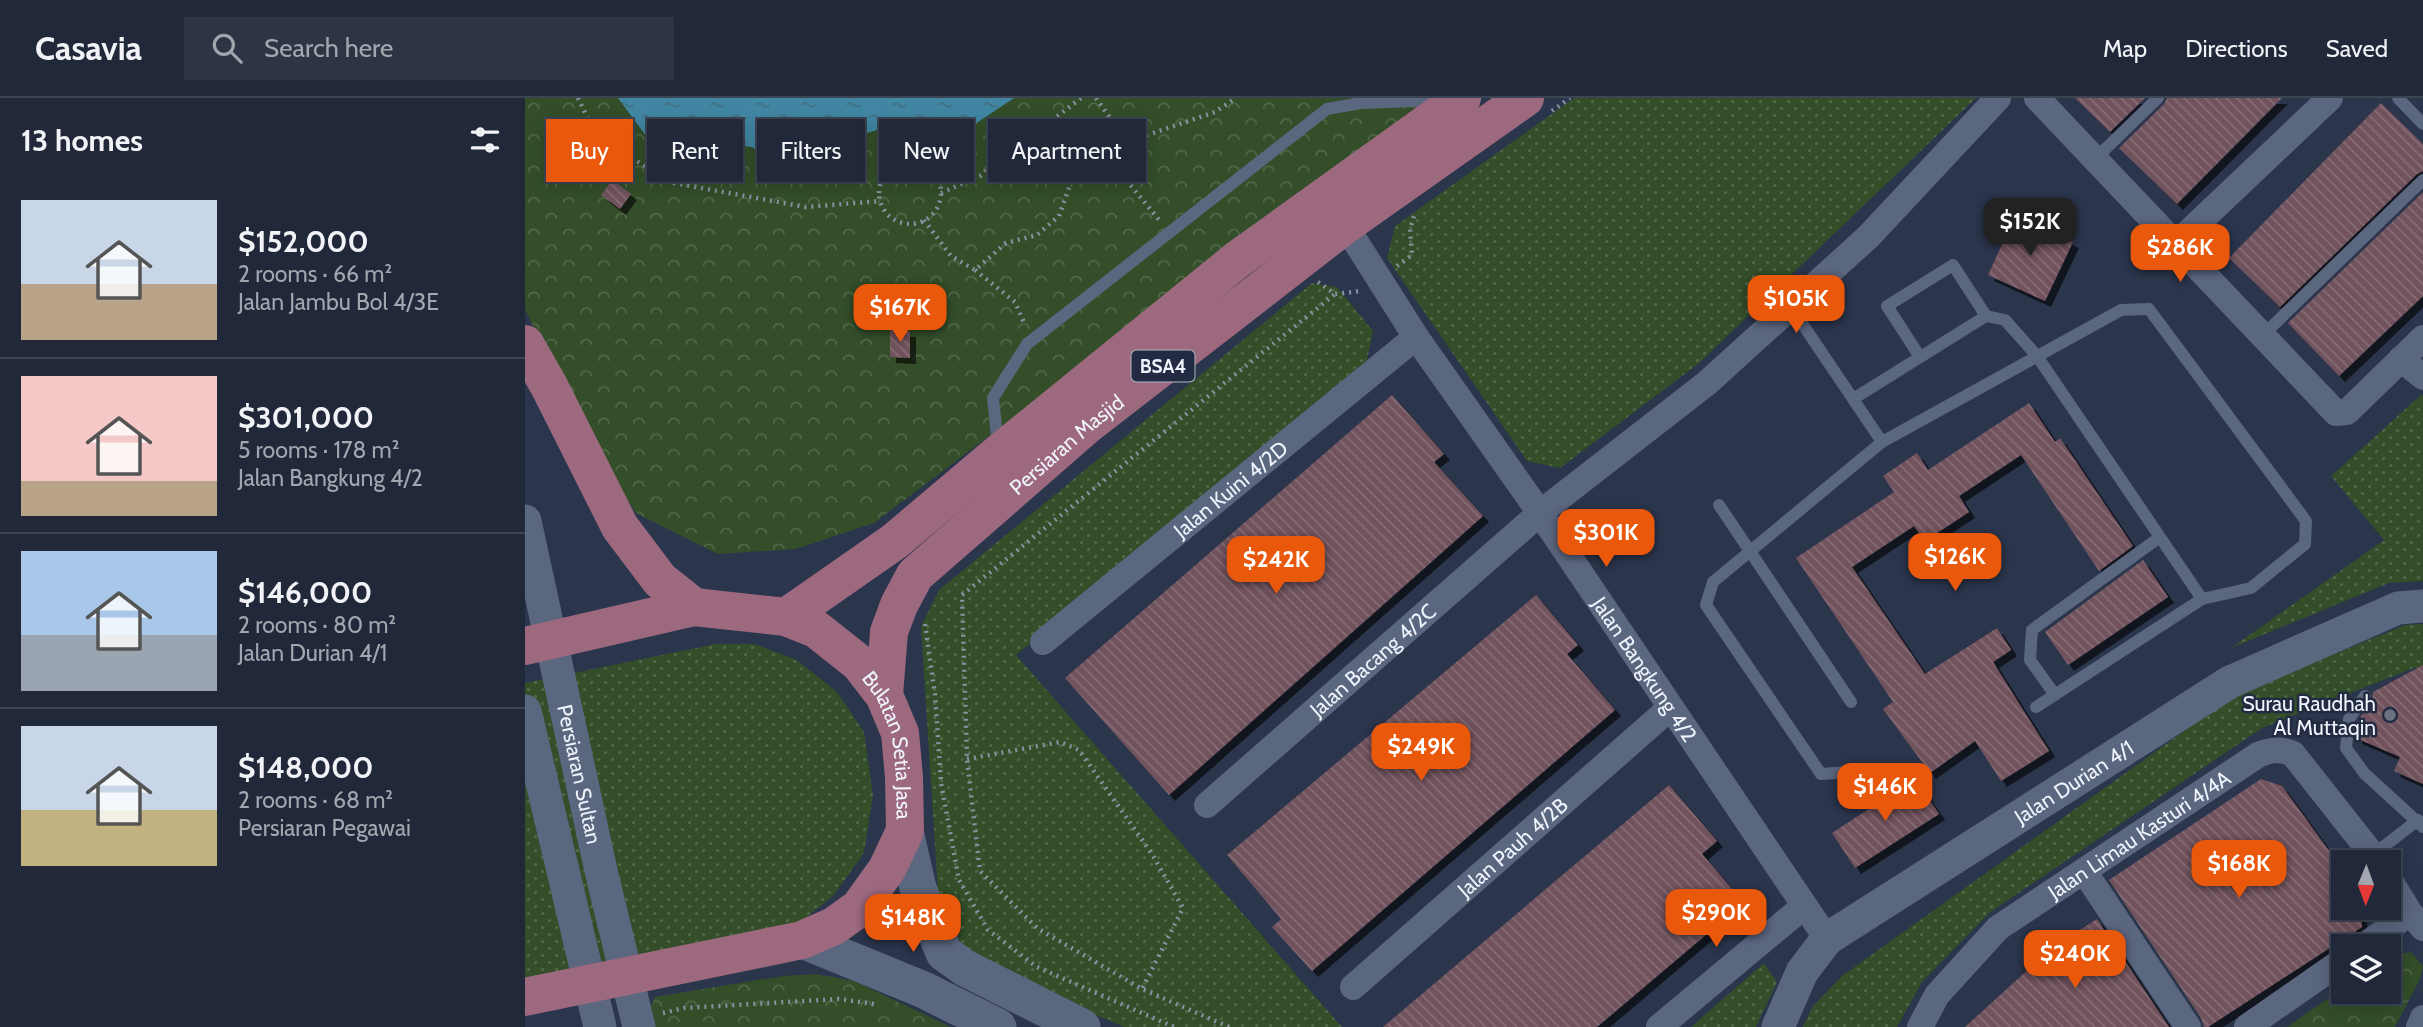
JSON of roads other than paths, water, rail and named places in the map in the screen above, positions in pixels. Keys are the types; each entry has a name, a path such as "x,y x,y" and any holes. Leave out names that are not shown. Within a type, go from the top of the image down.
{"main road":[{"name":"Persiaran Masjid","path":"884,695 889,632 899,605 915,575 1087,425 1345,225 1525,98"},
{"name":"Persiaran Masjid","path":"786,617 895,541 1238,259 1461,99"},
{"path":"525,344 620,527 660,580 694,607"},
{"name":"Bulatan Setia Jasa","path":"525,646 694,607 786,617 816,629 860,664 884,695 899,733 904,777 905,831 887,869 859,908 834,926 802,940 525,997"},
{"path":"905,831 918,888 944,953 965,968 1082,1027"},
{"path":"802,940 924,990 998,1027"}],"street":[{"name":"Jalan Bacang 4/2C","path":"1207,805 1540,513 1707,383 1868,237 1998,98"},
{"path":"2038,98 2336,413 2347,412 2423,338"},
{"path":"2176,244 2330,98"},
{"name":"Jalan Bangkung 4/2","path":"1345,225 1416,337 1540,513 1827,939"},
{"name":"Jalan Kuini 4/2D","path":"1043,642 1416,337"},
{"path":"2402,359 2423,377"},
{"name":"Persiaran Sultan","path":"525,522 601,875 648,1020"},
{"name":"Jalan Durian 4/1","path":"1778,1027 1802,972 1827,939 2230,682 2398,608 2423,606"},
{"name":"Jalan Pauh 4/2B","path":"1353,987 1670,708"},
{"name":"Persiaran Sultan","path":"525,710 600,1027"},
{"name":"Jalan Limau Kasturi 4/4A","path":"1920,1027 1937,995 1998,928 2258,755 2285,750 2293,754 2369,850"},
{"path":"2084,872 2188,1027"},
{"path":"2390,934 2417,921 2401,897"},
{"path":"1659,1027 1804,907"},
{"path":"2247,1027 2331,968"},
{"path":"2419,1027 2423,1018"}],"lane":[{"path":"2095,159 2158,98"},
{"path":"2398,98 2423,124"},
{"path":"999,453 993,398 1027,344 1327,109 1361,103 1461,99"},
{"path":"2262,336 2423,180"},
{"path":"1920,357 1888,306 1953,265 1986,317"},
{"path":"1791,307 1882,442"},
{"path":"1891,769 1821,774 1706,605 1713,582 1882,442 2121,310 2149,309 2307,521 2305,544 2251,588 2202,599 2036,707"},
{"path":"1853,399 1986,317 2005,320 2037,356 2202,599"},
{"path":"1720,505 1851,702"},
{"path":"2055,695 2030,660 2032,630 2159,537"},
{"path":"2365,696 2349,719 2346,748 2364,773 2420,823 2387,850"}],"water":[{"path":"618,98 1014,98 974,125 974,119 879,119 879,129 865,136 865,119 757,119 757,150 743,146 743,119 647,119 647,137"}],"place":[{"name":"Surau Raudhah Al Muttaqin","path":"2390,715"}]}
